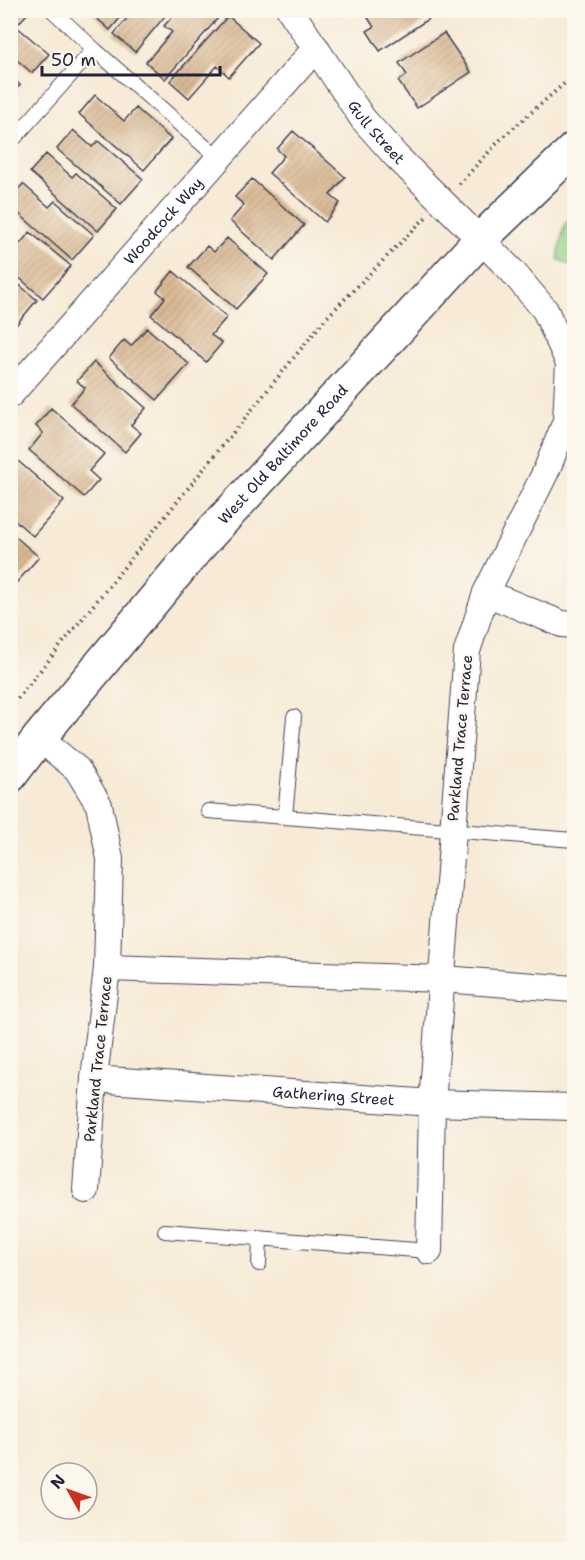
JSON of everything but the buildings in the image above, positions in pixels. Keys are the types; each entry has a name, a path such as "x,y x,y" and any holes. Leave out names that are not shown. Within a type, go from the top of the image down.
{"street":[{"name":"Gull Street","path":"290,10 363,119 396,156 481,238"},
{"name":"Woodcock Way","path":"10,395 316,48"},
{"name":"West Old Baltimore Road","path":"10,776 198,547 481,238 574,149"},
{"name":"Parkland Trace Terrace","path":"429,1251 432,1103 467,651 486,593 547,470 566,421 569,363 545,310 481,238"},
{"path":"486,593 562,624 574,625"},
{"name":"Parkland Trace Terrace","path":"39,738 77,769 99,805 110,859 107,968 94,1079 86,1190"},
{"path":"107,968 443,979 574,989"},
{"name":"Gathering Street","path":"94,1079 432,1103 574,1107"}],"lane":[{"path":"52,10 218,158"},
{"path":"10,143 94,49"},
{"path":"285,817 294,717"},
{"path":"208,811 574,840"},
{"path":"165,1231 429,1251"},
{"path":"259,1264 260,1238"}],"path":[{"path":"453,190 502,138 574,75"},
{"path":"10,708 326,318 432,211"}],"green space":[{"path":"574,215 574,267 558,259 564,225"}]}
